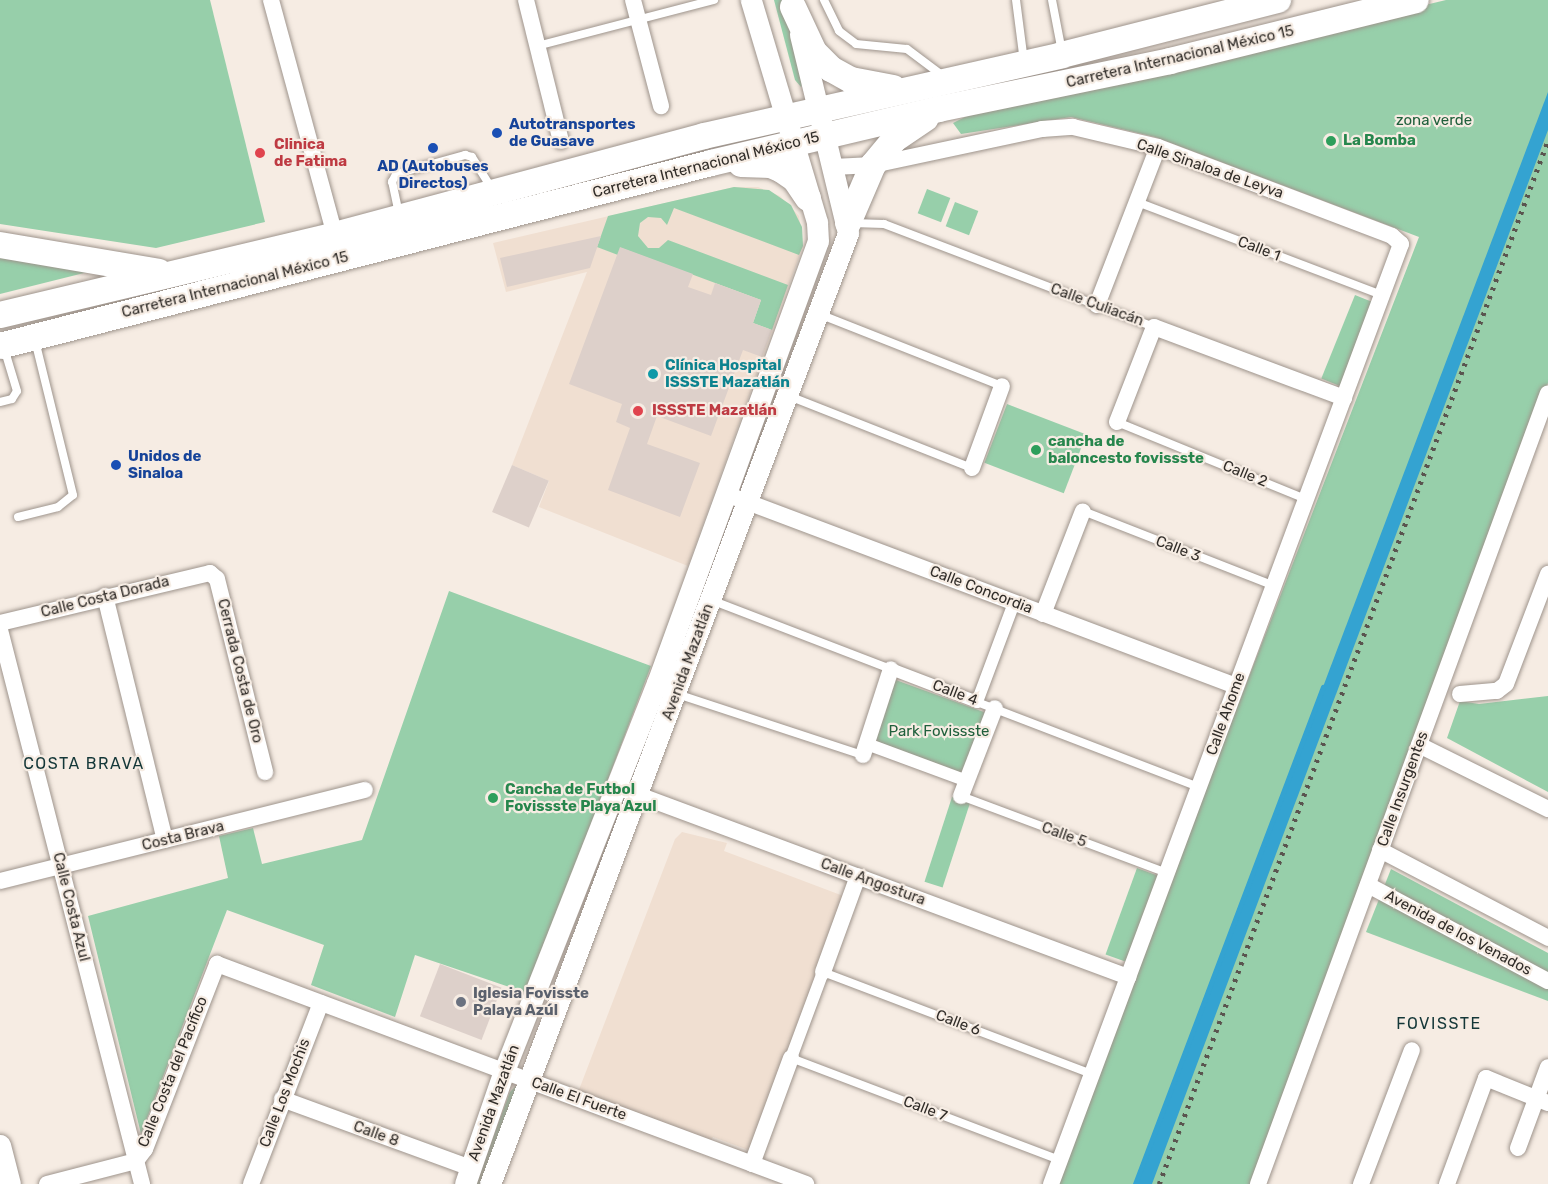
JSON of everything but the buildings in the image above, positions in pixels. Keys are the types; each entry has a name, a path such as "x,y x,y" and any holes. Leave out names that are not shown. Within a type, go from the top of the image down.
{"main road":[{"name":"Carretera Internacional México 15","path":"0,315 168,273 335,235 494,192 902,89 1062,55 1278,0"},
{"name":"Carretera Internacional México 15","path":"2,345 711,163 939,109 1170,61 1416,0"},
{"path":"792,3 814,52 831,69 851,80 902,89"},
{"path":"848,223 873,165 895,139 939,109"},
{"path":"711,163 771,165 795,179 808,198"},
{"path":"0,245 168,273"}],"street":[{"path":"271,0 335,235"},
{"path":"526,0 561,141"},
{"path":"633,0 661,106"},
{"name":"Avenida Mazatlán","path":"490,1184 531,1081 726,494 818,241 793,144 751,0"},
{"path":"792,3 848,223"},
{"name":"Calle Sinaloa de Leyva","path":"833,167 873,165 1059,127 1073,127 1158,147 1392,236 1401,244"},
{"path":"1097,306 1158,147"},
{"name":"Avenida Mazatlán","path":"468,1176 504,1071 627,791 677,693 819,314 848,223"},
{"name":"Calle Ahome","path":"1051,1184 1401,244"},
{"path":"1118,422 1154,327"},
{"name":"Calle Culiacán","path":"1154,327 1344,398"},
{"path":"972,468 1002,386"},
{"name":"Calle Insurgentes","path":"1263,1182 1380,850 1548,393"},
{"name":"Calle Concordia","path":"726,494 1236,686"},
{"path":"1043,614 1083,511"},
{"name":"Calle Costa Dorada","path":"0,623 105,596 210,573"},
{"name":"Cerrada Costa de Oro","path":"210,573 217,579 266,772"},
{"path":"1460,694 1497,691 1506,684 1548,574"},
{"path":"105,596 165,840"},
{"path":"978,702 1014,603"},
{"name":"Calle Costa Azul","path":"0,630 142,1184"},
{"path":"891,669 865,750 964,789 995,708"},
{"name":"Calle 4","path":"891,669 978,702"},
{"path":"1419,745 1548,809"},
{"name":"Costa Brava","path":"0,881 365,790"},
{"name":"Calle Angostura","path":"627,791 1128,976"},
{"path":"1380,850 1548,938"},
{"path":"752,1164 858,876"},
{"name":"Avenida de los Venados","path":"1368,885 1548,981"},
{"name":"Calle El Fuerte","path":"217,964 806,1184"},
{"name":"Calle Costa del Pacífico","path":"47,1184 136,1161 145,1149 217,964"},
{"name":"Calle Los Mochis","path":"251,1184 321,1003"},
{"path":"1361,1184 1412,1050"},
{"path":"1518,1148 1542,1101 1548,1067"},
{"path":"1447,1184 1486,1078 1542,1101"},
{"name":"Calle 8","path":"282,1099 468,1176"},
{"path":"0,1145 10,1184"}],"lane":[{"path":"537,46 714,0"},
{"path":"824,0 839,31 856,44 907,48 947,80"},
{"path":"1016,0 1024,63"},
{"path":"1052,0 1062,55"},
{"path":"399,218 392,182 396,174 465,155 472,157 494,192"},
{"name":"Calle 1","path":"1137,202 1382,295"},
{"name":"Calle Culiacán","path":"848,223 884,224 1154,327"},
{"path":"819,314 1002,386"},
{"path":"18,517 58,507 73,495 34,337"},
{"path":"0,402 12,399 17,391 2,345"},
{"path":"789,396 972,468"},
{"name":"Calle 2","path":"1118,422 1306,499"},
{"name":"Calle 3","path":"1083,511 1274,586"},
{"name":"Calle 4","path":"711,600 891,669"},
{"path":"677,693 865,750"},
{"name":"Calle 4","path":"978,702 1199,787"},
{"name":"Calle 5","path":"964,789 1167,873"},
{"name":"Calle 6","path":"823,972 1092,1074"},
{"name":"Calle 7","path":"791,1058 1060,1160"}],"shaded area":[{"name":"ISSSTE Mazatlán","path":"734,187 758,187 780,196 799,216 803,246 688,566 539,507 549,481 512,465 587,272 506,292 493,243"},
{"path":"682,832 727,843 724,851 846,897 751,1151 713,1137 710,1143 577,1095 675,839"}],"green space":[{"path":"0,0 210,0 265,222 156,248 0,224"},
{"path":"774,0 786,0 804,80 801,87 795,80"},
{"name":"zona verde","path":"1446,0 1548,0 1548,383 1250,1184 1053,1184 1419,237 1155,137 1071,117 961,134 953,123 969,115"},
{"path":"734,187 769,190 791,205 802,227 803,246 799,255 674,208 667,225 661,218 648,217 640,223 638,236 648,248 659,248 668,240 788,285 772,330 753,323 761,300 621,248 618,255 597,247 608,216"},
{"path":"927,189 950,198 941,222 918,213"},
{"path":"955,202 978,211 969,235 946,226"},
{"path":"0,248 88,272 0,294"},
{"path":"1355,295 1375,303 1342,387 1321,378"},
{"path":"1007,404 1086,434 1064,493 984,463"},
{"path":"449,591 651,666 527,993 415,955 395,1017 311,985 324,945 227,910 141,1134 88,916 228,878 219,836 253,828 262,864 362,840"},
{"name":"Park Fovissste","path":"893,679 991,715 967,778 870,743"},
{"path":"1548,696 1548,792 1447,738 1460,701 1479,704"},
{"path":"952,797 970,803 943,888 924,882"},
{"path":"1137,868 1164,878 1133,964 1106,954"},
{"path":"1391,869 1548,953 1548,1001 1366,932"},
{"path":"517,1085 484,1184 476,1184 510,1092"}],"water":[{"path":"1548,92 1548,130 1152,1184 1135,1184"}],"waterway":[{"path":"1135,1184 1323,687"}],"railway":[{"path":"1159,1184 1548,140"}],"place":[{"name":"Autotransportes de Guasave","path":"497,133"},
{"name":"La Bomba","path":"1331,141"},
{"name":"AD (Autobuses Directos)","path":"433,148"},
{"name":"Clinica de Fatima","path":"260,153"},
{"name":"Clínica Hospital ISSSTE Mazatlán","path":"653,374"},
{"name":"ISSSTE Mazatlán","path":"638,411"},
{"name":"cancha de baloncesto fovissste","path":"1036,450"},
{"name":"Unidos de Sinaloa","path":"116,465"},
{"name":"Cancha de Futbol Fovissste Playa Azul","path":"493,798"},
{"name":"Iglesia Fovisste Palaya Azúl","path":"461,1002"}],"district":[{"name":"COSTA BRAVA","path":"84,764"},
{"name":"FOVISSTE","path":"1439,1024"}]}
